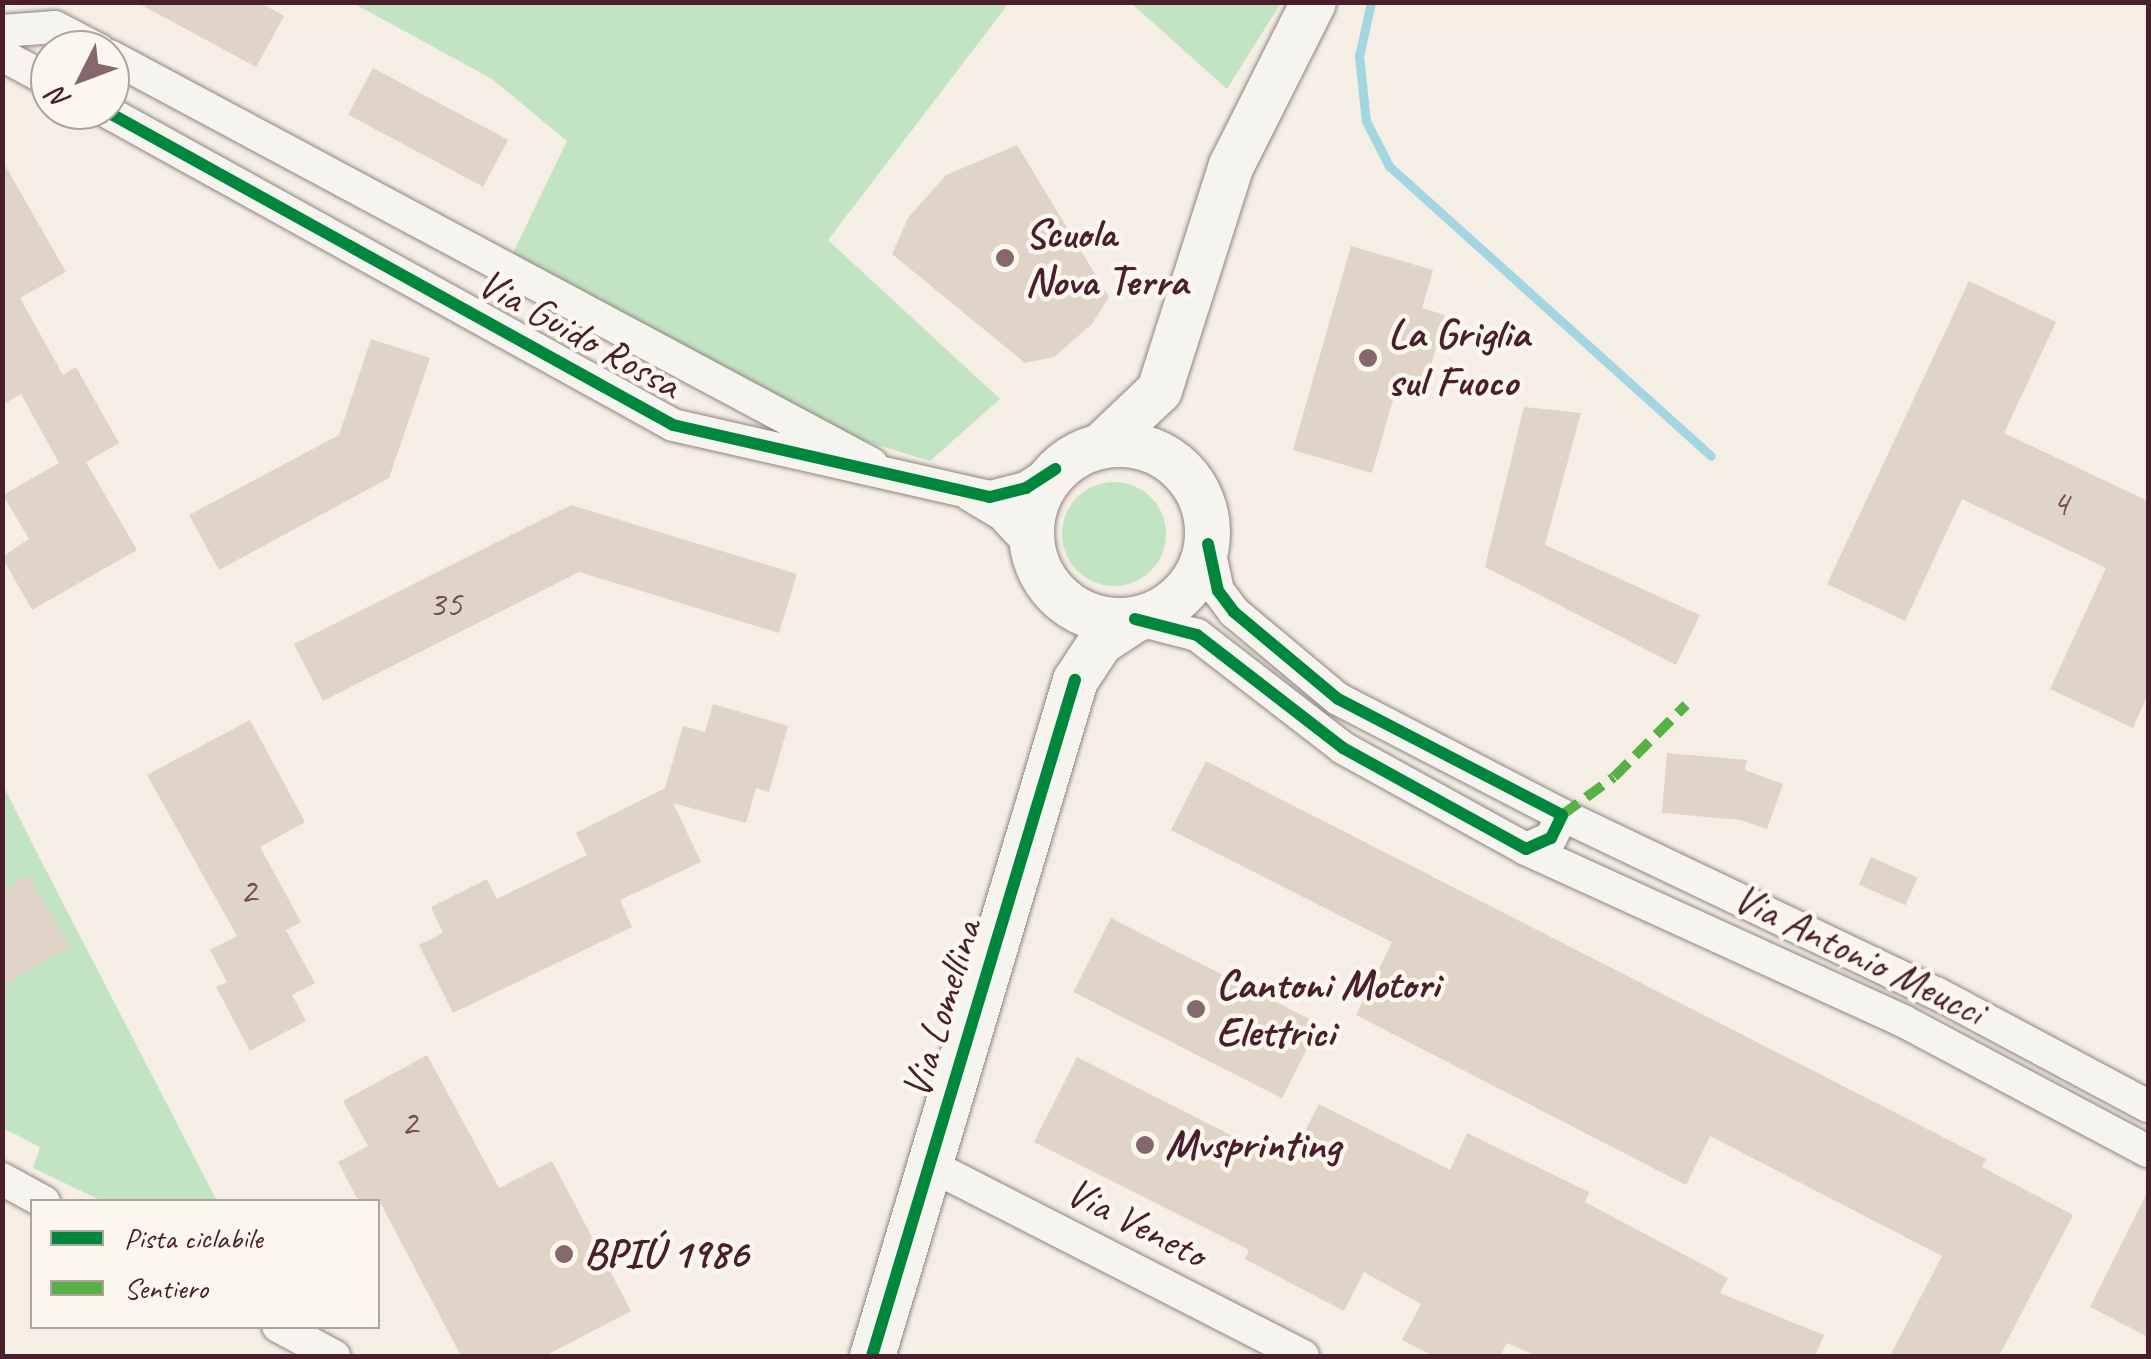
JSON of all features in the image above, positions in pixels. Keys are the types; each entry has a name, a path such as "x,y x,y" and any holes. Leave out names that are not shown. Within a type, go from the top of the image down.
{"main road":[{"path":"1100,445 1148,451 1180,470 1200,493 1208,544 1187,589 1164,609 1135,619 1086,614 1054,591 1031,545 1032,514 1055,470 1100,445 1159,390 1257,106 1314,2"},
{"path":"1159,390 1180,470"},
{"name":"Via Lomellina","path":"1054,591 1074,652 1075,680"},
{"name":"Via Lomellina","path":"872,1356 1075,680 1100,642 1135,619"}],"street":[{"path":"2,31 55,27 61,30"},
{"path":"2,55 30,70"},
{"name":"Via Guido Rossa","path":"130,67 906,482"},
{"name":"Via Guido Rossa","path":"130,124 673,426 906,482 966,492 1012,494 1055,470"},
{"name":"Via Guido Rossa","path":"966,492 1003,516 1031,545"},
{"name":"Via Antonio Meucci","path":"1208,544 1218,591 1234,612 1338,699 1562,815 1936,993 2148,1106"},
{"name":"Via Antonio Meucci","path":"1135,619 1197,635 1343,748 1526,848 1904,1021 2148,1151"},
{"path":"1526,848 1551,838 1562,815"},
{"name":"Via Veneto","path":"930,1165 1302,1356"},
{"path":"2,1180 38,1199"},
{"path":"284,1329 334,1356"}],"green space":[{"path":"353,3 1009,3 828,240 1000,399 930,461 861,440 511,257 567,141 492,79"},
{"path":"1131,3 1281,3 1227,89"},
{"path":"1114,482 1134,486 1151,497 1162,514 1166,534 1162,554 1151,571 1134,582 1114,586 1094,582 1077,571 1066,554 1062,534 1066,514 1077,497 1094,486"},
{"path":"2,783 216,1199 98,1199 33,1168 40,1147 3,1128"}],"building":[{"path":"136,2 259,2 284,16 256,67"},
{"path":"373,68 508,140 483,187 348,115"},
{"name":"Scuola Nova Terra","path":"1017,145 1109,297 1092,324 1054,357 1025,363 892,254 908,218 946,175"},
{"path":"2,160 66,272 20,298 63,375 76,367 119,443 86,462 137,550 32,610 2,557 29,539 3,495 59,463 21,394 2,405"},
{"path":"1351,246 1433,270 1422,308 1445,315 1423,394 1397,386 1372,473 1293,450"},
{"path":"1969,281 2056,322 2004,433 2148,501 2148,694 2133,728 2050,689 2106,568 1962,499 1905,621 1827,584"},
{"path":"371,339 430,358 389,478 219,570 189,515 339,435"},
{"path":"1524,407 1581,413 1545,545 1700,615 1676,665 1485,567"},
{"path":"571,505 797,574 779,633 579,572 323,701 294,644"},
{"path":"713,704 788,726 769,792 756,788 746,823 673,803 701,862 620,900 632,927 453,1013 419,945 443,933 431,907 487,879 497,899 587,855 576,833 665,788 683,726 705,732"},
{"path":"250,720 305,822 260,847 301,922 286,930 315,983 292,995 306,1021 250,1051 216,987 227,982 210,950 237,936 147,775"},
{"path":"1667,753 1747,760 1745,770 1783,784 1767,829 1741,820 1662,813"},
{"path":"1206,761 1986,1159 1982,1167 2073,1215 1999,1356 1890,1356 1942,1256 1710,1136 1686,1185 1356,1015 1392,942 1171,830"},
{"path":"1871,857 1918,878 1905,905 1859,884"},
{"path":"28,875 70,946 2,986 2,891"},
{"name":"Cantoni Motori Elettrici","path":"1111,918 1319,1024 1282,1098 1073,992"},
{"path":"427,1055 499,1188 552,1161 631,1311 545,1356 461,1356 380,1199 357,1199 338,1162 368,1146 343,1101"},
{"path":"1077,1057 1288,1164 1319,1104 1450,1170 1467,1133 1589,1192 1585,1202 1728,1278 1720,1293 1824,1335 1815,1356 1537,1356 1507,1343 1500,1356 1434,1356 1402,1340 1421,1304 1364,1272 1344,1311 1245,1259 1249,1250 1034,1142"},
{"path":"2148,1191 2148,1337 2090,1307"}],"waterway":[{"path":"1371,2 1359,56 1366,121 1389,166 1711,456"}],"marked path":[{"path":"1562,815 1614,777 1686,705"}],"cycle path":[{"path":"130,124 673,425 990,497 1026,488 1055,469"},
{"path":"1135,619 1197,635 1343,748 1526,849 1551,838 1562,815 1338,699 1234,612 1218,591 1208,544"},
{"path":"872,1356 1075,680"}],"place":[{"name":"Scuola Nova Terra","path":"1005,258"},
{"name":"La Griglia sul Fuoco","path":"1368,358"},
{"name":"Cantoni Motori Elettrici","path":"1196,1009"},
{"name":"Mvsprinting","path":"1145,1145"},
{"name":"BPIÚ 1986","path":"564,1254"}]}
